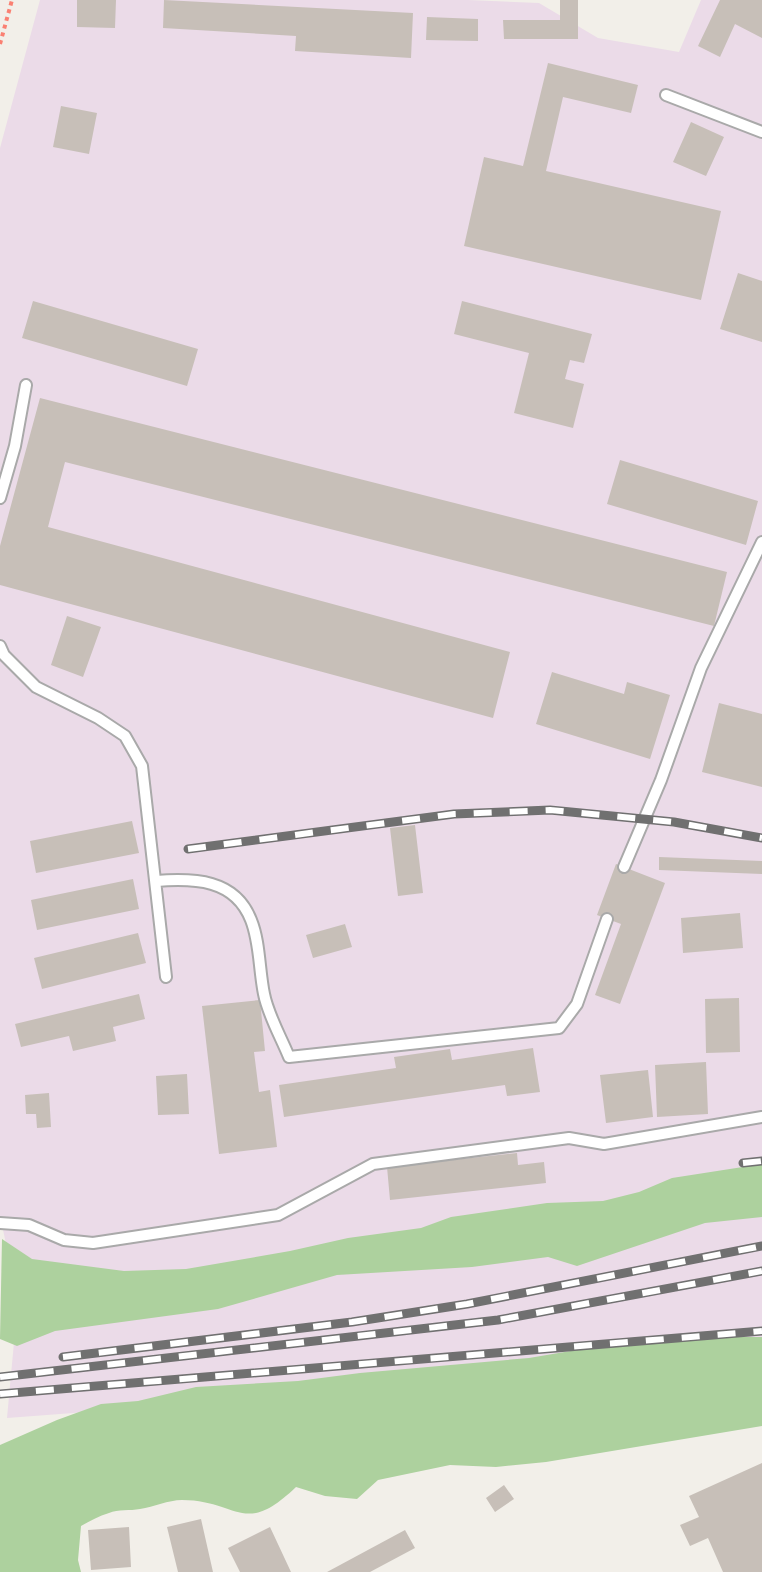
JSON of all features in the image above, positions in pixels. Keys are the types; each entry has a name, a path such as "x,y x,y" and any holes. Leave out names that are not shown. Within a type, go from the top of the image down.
{"lane":[{"path":"666,95 762,132"},
{"path":"0,498 15,446 26,385"},
{"path":"624,867 661,780 701,668 762,542"},
{"path":"0,646 4,655 36,687 98,718 125,736 142,766 166,977"},
{"path":"156,881 183,879 215,884 239,897 252,921 264,997 289,1057 559,1028 577,1004 607,919"},
{"path":"0,1223 29,1225 64,1240 93,1243 278,1215 373,1164 569,1138 604,1144 762,1117"}],"path":[{"path":"0,44 12,0"}],"shaded area":[{"path":"40,0 468,0 539,3 598,38 679,52 701,0 762,0 762,1361 7,1418 18,1299 0,1216 0,148"}],"green space":[{"path":"762,1164 762,1217 705,1223 577,1266 548,1257 472,1267 337,1275 218,1309 55,1331 17,1346 0,1339 2,1239 32,1259 124,1271 186,1269 348,1238 421,1228 451,1217 547,1203 603,1201 639,1192 672,1178"},
{"path":"678,1337 762,1337 762,1426 546,1462 496,1467 450,1465 378,1480 357,1499 325,1496 296,1487 264,1511 251,1514 182,1500 116,1511 81,1526 78,1560 81,1572 0,1572 0,1445 101,1404 138,1401 196,1387 298,1381 529,1358 630,1341"}],"building":[{"path":"77,0 116,0 115,28 77,27"},
{"path":"164,0 413,13 411,58 295,51 296,36 163,28"},
{"path":"560,0 578,0 578,39 504,39 503,20 560,20"},
{"path":"720,0 762,0 762,38 735,24 720,57 698,46"},
{"path":"427,17 478,19 478,41 426,40"},
{"path":"548,63 638,85 631,113 563,97 546,171 721,211 701,300 464,246 484,157 523,166"},
{"path":"61,106 97,113 89,154 53,147"},
{"path":"691,122 724,137 706,176 673,162"},
{"path":"738,273 762,281 762,342 720,329"},
{"path":"33,301 198,349 187,386 22,338"},
{"path":"462,301 592,334 584,363 570,360 565,379 584,384 573,428 514,413 529,353 454,334"},
{"path":"40,398 727,572 714,626 65,462 48,527 510,652 493,718 0,585 0,546"},
{"path":"620,460 758,501 746,545 607,504"},
{"path":"67,616 101,627 83,677 51,665"},
{"path":"552,672 624,694 627,682 670,695 650,759 536,724"},
{"path":"719,703 762,714 762,787 702,772"},
{"path":"132,821 139,853 36,873 30,841"},
{"path":"415,825 423,893 398,896 390,828"},
{"path":"659,857 762,861 762,874 659,870"},
{"path":"616,864 665,883 620,1004 595,995 621,924 597,915"},
{"path":"133,879 139,909 37,930 31,900"},
{"path":"740,913 743,948 683,953 681,918"},
{"path":"345,924 352,947 313,958 306,935"},
{"path":"138,933 146,963 42,989 34,958"},
{"path":"139,994 145,1019 113,1027 116,1041 73,1051 69,1036 21,1047 15,1024"},
{"path":"739,998 740,1052 706,1053 705,999"},
{"path":"260,1000 265,1051 254,1052 259,1092 270,1090 277,1147 219,1154 202,1006"},
{"path":"533,1048 540,1092 507,1096 505,1085 284,1117 279,1085 396,1068 394,1057 450,1049 452,1060"},
{"path":"706,1062 708,1114 657,1117 655,1065"},
{"path":"648,1070 653,1117 606,1123 600,1075"},
{"path":"187,1074 189,1114 158,1115 156,1076"},
{"path":"49,1093 51,1127 37,1128 36,1114 26,1114 25,1095"},
{"path":"517,1153 518,1165 544,1162 546,1183 390,1200 387,1167"},
{"path":"762,1463 762,1572 723,1572 708,1538 690,1546 680,1525 699,1517 689,1496"},
{"path":"504,1485 514,1499 495,1512 486,1498"},
{"path":"201,1519 213,1572 178,1572 167,1527"},
{"path":"129,1527 131,1567 91,1570 88,1530"},
{"path":"270,1527 291,1572 240,1572 228,1548"},
{"path":"405,1530 415,1548 370,1572 327,1572"}],"railway":[{"path":"188,849 454,814 550,810 674,822 762,838"},
{"path":"743,1163 762,1161"},
{"path":"63,1357 352,1322 467,1304 762,1246"},
{"path":"0,1377 498,1320 762,1271"},
{"path":"0,1394 762,1331"}]}
